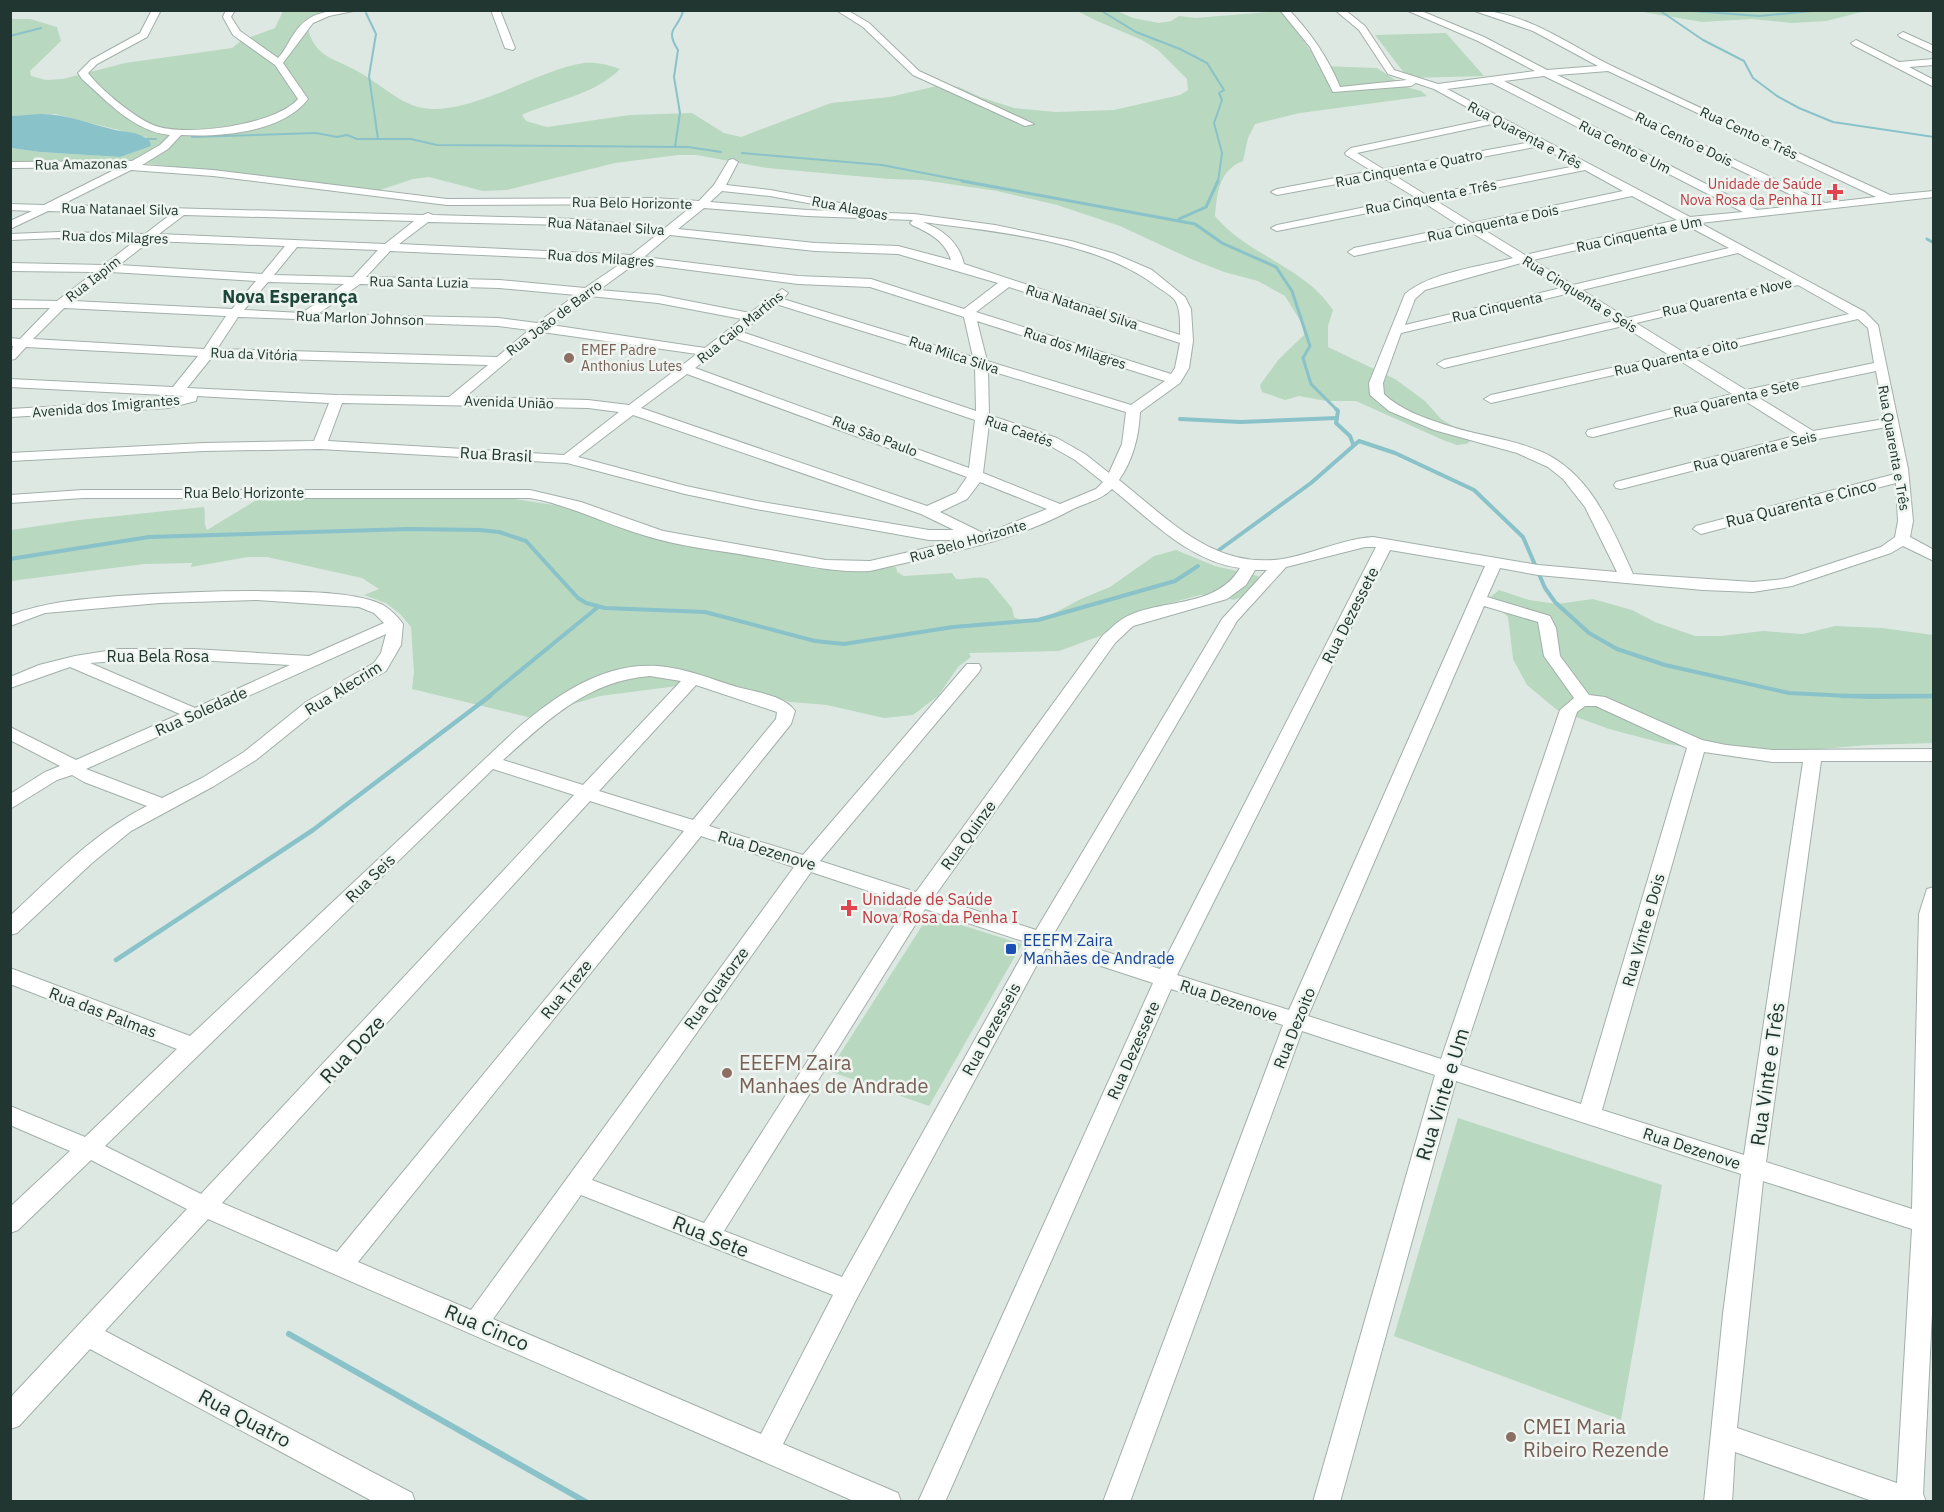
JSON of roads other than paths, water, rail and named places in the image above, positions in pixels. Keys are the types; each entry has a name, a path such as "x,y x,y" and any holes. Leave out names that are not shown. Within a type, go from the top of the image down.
{"street":[{"path":"157,10 144,35 94,62 83,73 144,124 177,133 231,129 276,117 297,108 303,99 278,63 232,29 227,17 231,10"},
{"path":"278,63 290,53 302,29 310,21 327,14 354,10"},
{"path":"495,10 510,48"},
{"path":"840,10 866,25 916,73 1029,124"},
{"path":"1284,10 1300,25 1325,62 1336,90 1417,82"},
{"path":"1339,10 1362,28 1392,72 1437,87 1545,73 1609,68"},
{"name":"Rua Cento e Dois","path":"1410,10 1498,48 1545,73 1823,206"},
{"name":"Rua Cento e Três","path":"1476,10 1536,29 1609,68 1889,199"},
{"path":"1903,35 1934,50"},
{"path":"1856,43 1934,84"},
{"path":"1494,80 1507,71 1498,48"},
{"path":"1898,65 1934,62"},
{"name":"Rua Cento e Um","path":"1494,80 1756,214"},
{"name":"Rua Quarenta e Três","path":"1437,87 1861,315 1874,328 1902,477 1906,520 1902,539"},
{"name":"Rua Cinquenta e Seis","path":"1497,120 1350,152 1811,436"},
{"name":"Rua Amazonas","path":"10,165 133,165 164,147 177,133"},
{"name":"Rua Cinquenta e Quatro","path":"1277,192 1540,143"},
{"name":"Rua João de Barro","path":"453,400 540,327 634,259 702,204 719,187 733,162"},
{"path":"10,226 133,165"},
{"name":"Rua Belo Horizonte","path":"133,165 447,202 644,201 702,204 816,214 939,220 1023,233 1089,249 1129,264 1166,285 1179,297 1185,309 1187,341 1186,354 1175,380"},
{"name":"Rua Cinquenta e Três","path":"1277,228 1585,167"},
{"name":"Rua Alagoas","path":"719,187 770,193 895,217 927,227 951,245 958,266"},
{"name":"Rua Cinquenta e Dois","path":"1354,252 1633,192"},
{"name":"Rua Cinquenta e Um","path":"1627,577 1595,510 1574,482 1563,472 1536,455 1442,429 1380,399 1376,392 1376,382 1409,297 1421,287 1523,258 1688,221 1934,194"},
{"path":"1919,195 1934,204"},
{"path":"305,317 356,280 386,249 447,202"},
{"name":"Rua Natanael Silva","path":"10,207 42,209 78,207 575,222 815,247 898,250 958,266 1187,341"},
{"name":"Rua Iapim","path":"10,356 17,342 61,304 183,210"},
{"name":"Rua dos Milagres","path":"10,237 59,235 146,237 634,259 798,280 871,283 1175,380"},
{"path":"176,392 208,352 234,314 293,245"},
{"name":"Rua Cinquenta","path":"1395,331 1739,249"},
{"name":"Rua Santa Luzia","path":"10,267 106,269 265,278 490,283 588,291 681,303 753,317"},
{"name":"Rua Caio Martins","path":"567,459 630,409 687,369 798,280"},
{"name":"Rua Quarenta e Nove","path":"1444,364 1800,281"},
{"path":"926,511 946,505 964,494 972,483 982,418 981,365 969,313 974,305 1007,282"},
{"name":"Rua Milca Silva","path":"774,300 1133,410"},
{"name":"Rua Marlon Johnson","path":"10,304 61,304 234,314 481,322 540,327 708,352"},
{"name":"Rua Quarenta e Oito","path":"1491,399 1861,315"},
{"name":"Rua Caetés","path":"733,333 1034,434 1066,448 1209,556 1249,567 1280,565"},
{"name":"Rua da Vitória","path":"17,342 208,352 498,361"},
{"name":"Rua Quarenta e Sete","path":"1593,433 1743,395 1880,366"},
{"name":"Rua São Paulo","path":"687,369 796,406 975,474 1062,510"},
{"path":"1111,483 1121,466 1133,429 1133,410 1175,380"},
{"name":"Avenida União","path":"10,383 337,399 588,404 630,409 926,511 979,537"},
{"name":"Avenida dos Imigrantes","path":"10,413 168,404 187,400 200,393"},
{"path":"320,445 337,399"},
{"name":"Rua Quarenta e Seis","path":"1621,485 1811,436 1891,422"},
{"name":"Rua Brasil","path":"10,457 204,447 320,445 567,459 685,490 756,505 941,536 979,537"},
{"name":"Rua Quarenta e Cinco","path":"1701,529 1902,477"},
{"name":"Rua Belo Horizonte","path":"10,499 84,494 530,494 569,500 667,537 832,567 870,566 1019,528 1101,492 1111,483"},
{"path":"1280,565 1347,544 1386,543 1538,570 1731,587 1770,586 1880,552 1902,539 1934,556"},
{"name":"Rua Dezessete","path":"931,1502 1165,979 1386,543"},
{"name":"Rua Dezoito","path":"1116,1502 1295,1021 1494,564"},
{"name":"Rua Dezesseis","path":"767,1449 848,1290 1041,939 1230,619 1280,565"},
{"name":"Rua Quinze","path":"709,1235 921,900 1117,630 1143,617 1221,596 1240,582 1249,567"},
{"path":"10,621 42,609 63,606 279,595 365,604 383,611 395,624"},
{"path":"1479,600 1544,619 1548,625 1551,653 1584,700 1610,706 1697,745 1750,754 1934,755"},
{"name":"Rua Soledade","path":"10,803 51,776 76,767 395,624"},
{"name":"Rua Alecrim","path":"10,928 105,841 142,816 208,782 250,756 312,706 380,667 388,659 393,645 395,624"},
{"name":"Rua Bela Rosa","path":"10,683 47,667 120,653 310,661"},
{"path":"72,662 194,714"},
{"name":"Rua Quatorze","path":"476,1323 807,863 973,668"},
{"name":"Rua Seis","path":"10,1223 490,762 558,704 608,678 650,671 692,679 776,705 786,711"},
{"name":"Rua Doze","path":"10,1417 692,679"},
{"name":"Rua Vinte e Um","path":"1326,1502 1448,1069 1569,710 1575,703 1584,700"},
{"name":"Rua Treze","path":"341,1265 785,720 786,711"},
{"path":"10,732 76,767 80,773 90,778 164,806"},
{"name":"Rua Vinte e Dois","path":"1589,1116 1697,745"},
{"name":"Rua Vinte e Três","path":"1718,1502 1723,1435 1754,1168 1813,755"},
{"name":"Rua Dezenove","path":"490,762 1929,1224"},
{"path":"1723,1435 1910,1501 1925,1357 1929,1224 1932,907"},
{"name":"Rua das Palmas","path":"10,976 195,1047"},
{"name":"Rua Cinco","path":"10,1115 88,1148 206,1207 888,1502"},
{"name":"Rua Sete","path":"575,1183 848,1290"},
{"name":"Rua Quatro","path":"88,1335 402,1502"}],"water":[{"path":"41,114 69,117 135,133 150,141 151,146 120,157 11,148 11,116"}],"waterway":[{"path":"1100,10 1136,32 1180,49 1207,63 1224,90 1219,93 1222,100 1214,123 1222,153 1218,182"},
{"path":"1659,10 1703,40 1744,61 1753,78 1777,96 1799,108 1833,122 1934,137"},
{"path":"1680,10 1759,16 1823,10"},
{"path":"675,147 680,113 674,77 678,50 672,33 683,11"},
{"path":"366,13 376,34 369,76 378,139"},
{"path":"10,36 41,28"},
{"path":"192,137 316,133 337,137 347,135 357,139 378,139"},
{"path":"142,139 156,139"},
{"path":"378,139 411,139 437,145 675,147"},
{"path":"675,147 721,152"},
{"path":"742,153 882,165 970,182"},
{"path":"962,181 1195,224 1222,243 1276,267 1292,291 1310,346 1303,358 1311,384 1338,411 1337,418"},
{"path":"1179,219 1206,207 1218,181"},
{"path":"1927,239 1934,243"},
{"path":"1180,419 1240,422 1337,418"},
{"path":"1337,418 1336,423 1350,436 1353,444"},
{"path":"1219,550 1311,483 1359,441 1395,453 1474,490 1523,537 1545,588 1555,602 1589,633 1617,649 1665,665 1789,693 1850,696"},
{"path":"10,559 149,537 409,529 480,530 499,532 526,541 578,598 586,603 605,608 705,612 815,641 844,644 953,627 1038,620 1175,581 1198,566"},
{"path":"488,697 598,607"},
{"path":"116,960 313,830 490,696"},
{"path":"1842,696 1850,696"},
{"path":"1850,696 1934,696 1870,697 1850,696"},
{"path":"289,1334 586,1502"}],"place":[{"name":"Unidade de Saúde Nova Rosa da Penha II","path":"1835,192"},
{"name":"EMEF Padre Anthonius Lutes","path":"569,358"},
{"name":"Unidade de Saúde Nova Rosa da Penha I","path":"849,908"},
{"name":"EEEFM Zaira Manhães de Andrade","path":"1011,949"},
{"name":"EEEFM Zaira Manhaes de Andrade","path":"727,1073"},
{"name":"CMEI Maria Ribeiro Rezende","path":"1511,1437"}],"district":[{"name":"Nova Esperança","path":"290,296"}]}
